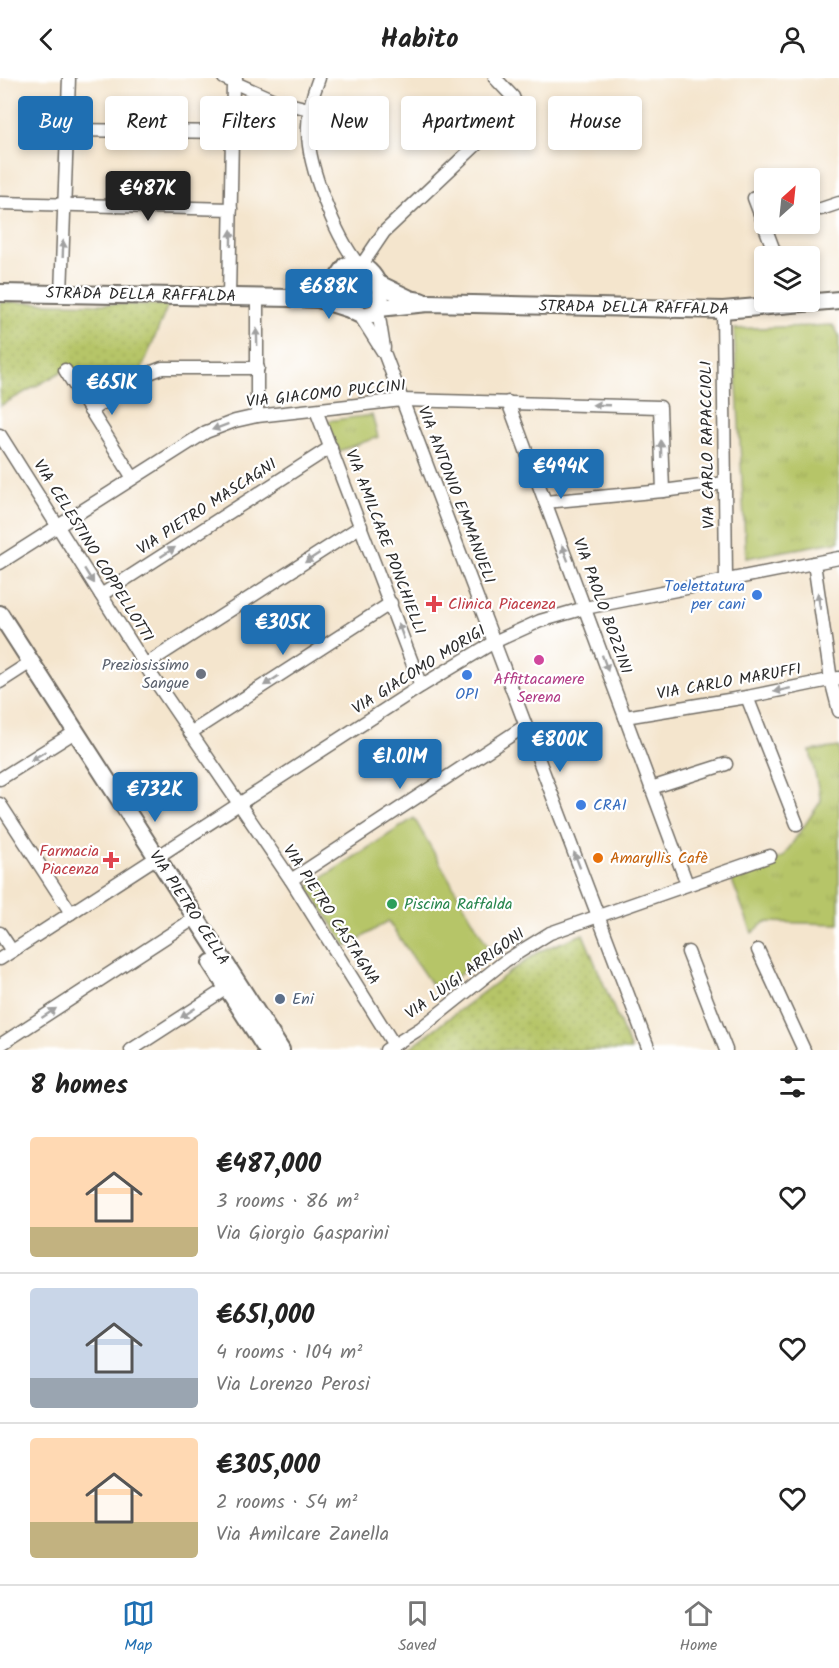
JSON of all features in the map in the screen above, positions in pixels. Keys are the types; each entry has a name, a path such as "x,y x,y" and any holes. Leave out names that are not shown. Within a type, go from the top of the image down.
{"street":[{"path":"68,96 69,78"},
{"path":"313,96 319,78"},
{"path":"367,272 373,249 384,232 514,109 516,104 513,97 495,78"},
{"path":"231,96 231,80 276,101 309,109 309,142"},
{"path":"93,130 200,132"},
{"path":"61,294 66,150"},
{"path":"229,297 232,150"},
{"path":"310,150 311,160 337,228 351,255 367,272 381,294 382,302 379,310"},
{"path":"0,203 231,209"},
{"path":"820,209 839,203"},
{"path":"337,228 340,248 341,296 354,311"},
{"path":"318,299 340,279 346,266 352,263 367,272"},
{"name":"STRADA DELLA RAFFALDA","path":"367,272 410,298 428,303"},
{"name":"STRADA DELLA RAFFALDA","path":"0,293 318,299 368,316 379,310 428,303 723,310 754,307"},
{"path":"257,297 257,416"},
{"name":"STRADA DELLA RAFFALDA","path":"820,301 839,300"},
{"name":"VIA ANTONIO EMMANUELI","path":"379,310 385,355"},
{"name":"VIA CARLO RAPACCIOLI","path":"723,310 726,579"},
{"name":"VIA ANTONIO EMMANUELI","path":"354,311 371,331 385,355 649,1050"},
{"path":"90,411 147,374 162,368 258,368"},
{"path":"65,370 133,478"},
{"name":"VIA GIACOMO PUCCINI","path":"0,563 206,432 235,421 257,416 402,400 660,407 663,491"},
{"name":"VIA PAOLO BOZZINI","path":"508,402 687,884"},
{"name":"VIA AMILCARE PONCHIELLI","path":"316,410 421,686"},
{"name":"VIA CELESTINO COPPELLOTTI","path":"0,435 145,665 238,804"},
{"name":"VIA PIETRO MASCAGNI","path":"101,595 331,447"},
{"path":"545,502 725,483"},
{"path":"145,665 361,526"},
{"name":"VIA GIACOMO MORIGI","path":"0,959 421,686 494,642 540,621 585,608 839,558"},
{"path":"814,564 839,711"},
{"path":"190,733 391,603"},
{"name":"VIA PIETRO CELLA","path":"0,614 26,665 190,921 232,985 281,1050"},
{"name":"VIA PIETRO CELLA","path":"0,633 26,665"},
{"path":"0,682 26,665"},
{"name":"VIA CARLO MARUFFI","path":"625,717 747,698 835,679"},
{"path":"747,698 797,824"},
{"path":"291,880 525,726"},
{"path":"0,779 71,735"},
{"path":"651,788 726,764"},
{"path":"0,804 71,914"},
{"name":"VIA PIETRO CASTAGNA","path":"238,804 291,880 390,1047"},
{"name":"VIA LUIGI ARRIGONI","path":"390,1047 421,1028 505,961 550,933 770,856"},
{"path":"0,1045 190,921"},
{"path":"0,933 12,951"},
{"path":"758,950 804,1050"},
{"path":"688,952 726,1050"},
{"path":"131,1050 232,985"},
{"name":"VIA PIETRO CELLA","path":"232,985 267,1050"}],"green space":[{"path":"0,302 168,305 141,371 99,398 72,366 0,406"},
{"path":"833,325 839,335 839,541 746,558 734,329"},
{"path":"372,415 378,437 339,451 326,421"},
{"path":"839,747 839,924 765,922 752,933 731,878 783,857 821,801 810,751"},
{"name":"Piscina Raffalda","path":"414,818 490,950 437,993 388,921 347,947 308,887"},
{"path":"583,934 631,1050 407,1050 540,951"}],"place":[{"name":"Toelettatura per cani","path":"757,595"},
{"name":"Clinica Piacenza","path":"434,604"},
{"name":"Affittacamere Serena","path":"539,660"},
{"name":"Preziosissimo Sangue","path":"201,674"},
{"name":"OPI","path":"467,675"},
{"name":"CRAI","path":"581,805"},
{"name":"Amaryllis Cafè","path":"598,858"},
{"name":"Farmacia Piacenza","path":"111,860"},
{"name":"Piscina Raffalda","path":"392,904"},
{"name":"Eni","path":"280,999"}]}
